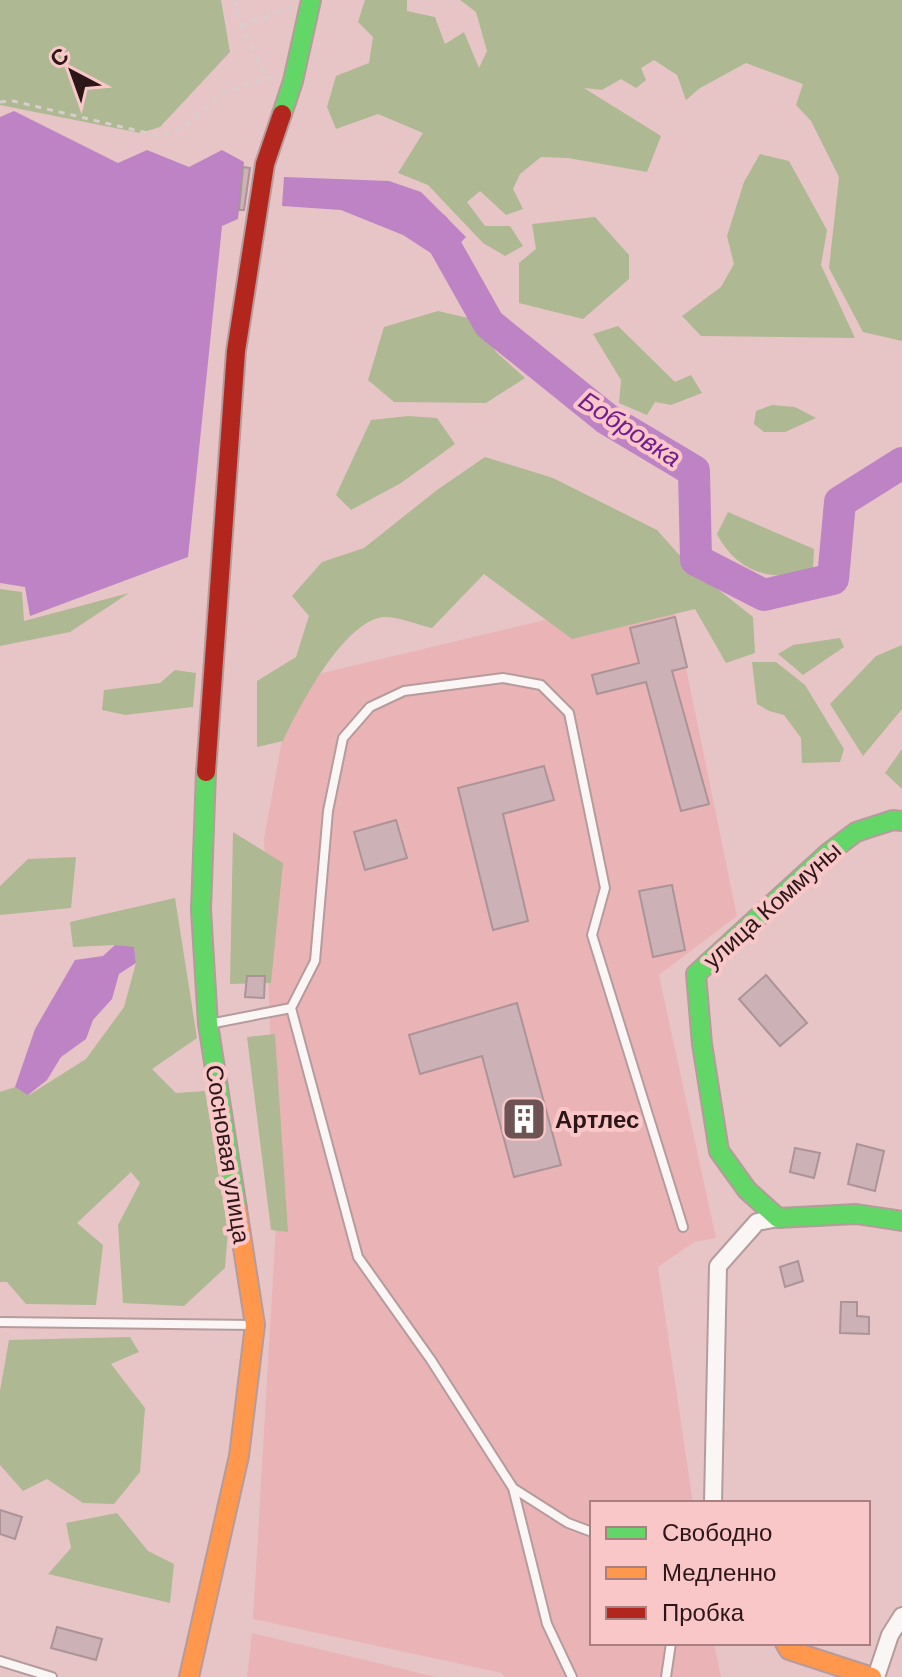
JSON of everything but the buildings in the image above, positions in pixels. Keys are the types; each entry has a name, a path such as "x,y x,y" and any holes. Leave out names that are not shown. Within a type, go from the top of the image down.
{"street":[{"name":"Сосновая улица","path":"189,1677 239,1456 255,1325 208,1024 201,910 203,815 236,351 265,164 293,81 303,3"},
{"name":"улица Коммуны","path":"778,1218 747,1190 719,1151 702,1044 696,974 827,854 856,832 893,820 902,821"},
{"path":"713,1501 718,1266 757,1222 856,1214 902,1221"},
{"path":"786,1645 789,1650 874,1677 890,1635 902,1616"}],"lane":[{"path":"572,1677 547,1624 513,1488 431,1360 358,1257 291,1008 315,961 328,811 343,738 370,707 404,691 503,678 541,685 569,713 605,888 592,935 683,1227"},
{"path":"208,1024 291,1008"},
{"path":"0,1322 255,1325"},
{"path":"513,1488 568,1523 590,1531"},
{"path":"666,1677 671,1645"},
{"path":"0,1661 52,1677"}],"path":[{"path":"234,0 241,26 266,78"},
{"path":"241,26 303,3"},
{"path":"0,102 13,101 160,136 188,124 223,92 266,78 293,81"}],"shaded area":[{"path":"14,111 118,163 147,150 189,167 222,150 244,162 238,219 222,226 188,557 30,616 25,587 0,583 0,117"},
{"path":"284,177 389,181 421,192 466,237 443,261 403,235 341,210 282,206"},
{"name":"Артлес","path":"670,590 737,916 659,975 716,1238 694,1242 658,1267 693,1501 590,1501 590,1645 714,1645 721,1677 504,1677 502,1673 253,1619 276,1226 264,839 293,680"},
{"path":"115,945 134,947 136,963 119,974 112,999 93,1020 86,1039 61,1057 47,1080 28,1095 15,1087 35,1029 75,960 103,956"},
{"path":"252,1633 436,1677 247,1677"}],"green space":[{"path":"0,0 221,0 230,52 160,127 140,133 0,105"},
{"path":"365,0 407,0 407,11 435,17 445,44 464,32 479,68 487,51 476,12 460,0 902,0 902,341 863,332 829,268 839,177 811,121 796,105 803,84 746,63 700,88 686,100 677,75 654,60 641,68 646,80 636,88 621,79 602,90 584,88 661,136 647,172 568,158 541,157 520,174 513,189 523,209 506,215 480,191 467,202 485,226 510,226 523,246 505,256 483,243 428,185 398,173 423,133 378,114 336,129 327,107 336,76 369,63 373,37 358,22"},
{"path":"760,154 789,161 827,230 821,265 855,338 701,336 682,316 721,287 734,264 727,236 744,182"},
{"path":"595,217 629,255 629,279 583,319 519,303 519,263 536,249 532,224"},
{"path":"438,311 477,320 496,352 525,378 486,403 394,402 368,380 384,327"},
{"path":"618,326 675,382 691,375 702,393 671,405 655,402 647,415 619,403 621,380 593,334"},
{"path":"772,405 795,407 816,418 785,432 764,432 754,424 756,411"},
{"path":"408,416 437,418 455,444 401,483 351,510 336,495 371,420"},
{"path":"485,457 553,478 657,530 691,568 753,617 755,653 726,663 695,609 572,639 484,574 432,628 389,617 368,622 338,649 324,668 283,741 257,747 257,681 296,657 309,616 292,596 322,562 364,548 437,490"},
{"path":"728,512 814,549 813,569 770,575 745,566 734,558 717,534"},
{"path":"0,589 22,592 24,621 129,593 70,632 0,646"},
{"path":"840,638 844,647 803,675 778,654 793,645"},
{"path":"902,645 902,709 863,756 830,704 876,656"},
{"path":"752,662 776,662 805,685 844,749 840,762 802,763 801,738 784,715 757,704"},
{"path":"175,670 196,673 193,707 125,715 102,710 104,690 160,683"},
{"path":"902,749 902,789 885,773"},
{"path":"233,832 283,863 271,983 230,984"},
{"path":"76,857 71,908 0,915 0,886 28,859"},
{"path":"175,898 197,1038 152,1069 176,1093 205,1091 228,1230 225,1268 184,1306 123,1303 118,1225 140,1183 131,1172 77,1223 103,1245 96,1305 26,1304 7,1282 0,1282 0,1092 15,1087 29,1095 86,1059 124,1007 136,963 134,948 115,945 73,947 70,922"},
{"path":"275,1034 288,1232 271,1230 247,1037"},
{"path":"130,1337 139,1352 111,1364 145,1408 140,1472 114,1504 83,1503 47,1479 23,1491 0,1465 0,1391 9,1340"},
{"path":"117,1513 148,1551 174,1564 170,1603 48,1574 71,1548 66,1523"}],"waterway":[{"name":"Бобровка","path":"421,223 435,228 489,324 607,419 694,471 696,560 764,595 833,579 840,502 902,463"}],"traffic: fast":[{"path":"282,114 293,81 311,0"},
{"path":"206,772 201,910 208,1024 237,1209"},
{"path":"902,821 893,820 856,832 827,854 696,974 702,1044 719,1151 747,1190 778,1218 856,1214 902,1221"}],"traffic: slow":[{"path":"189,1677 239,1456 255,1325 237,1209"},
{"path":"786,1645 789,1650 872,1677"}],"traffic: jam":[{"path":"206,772 236,351 265,164 282,114"}],"place":[{"name":"Артлес","path":"524,1119"}]}
